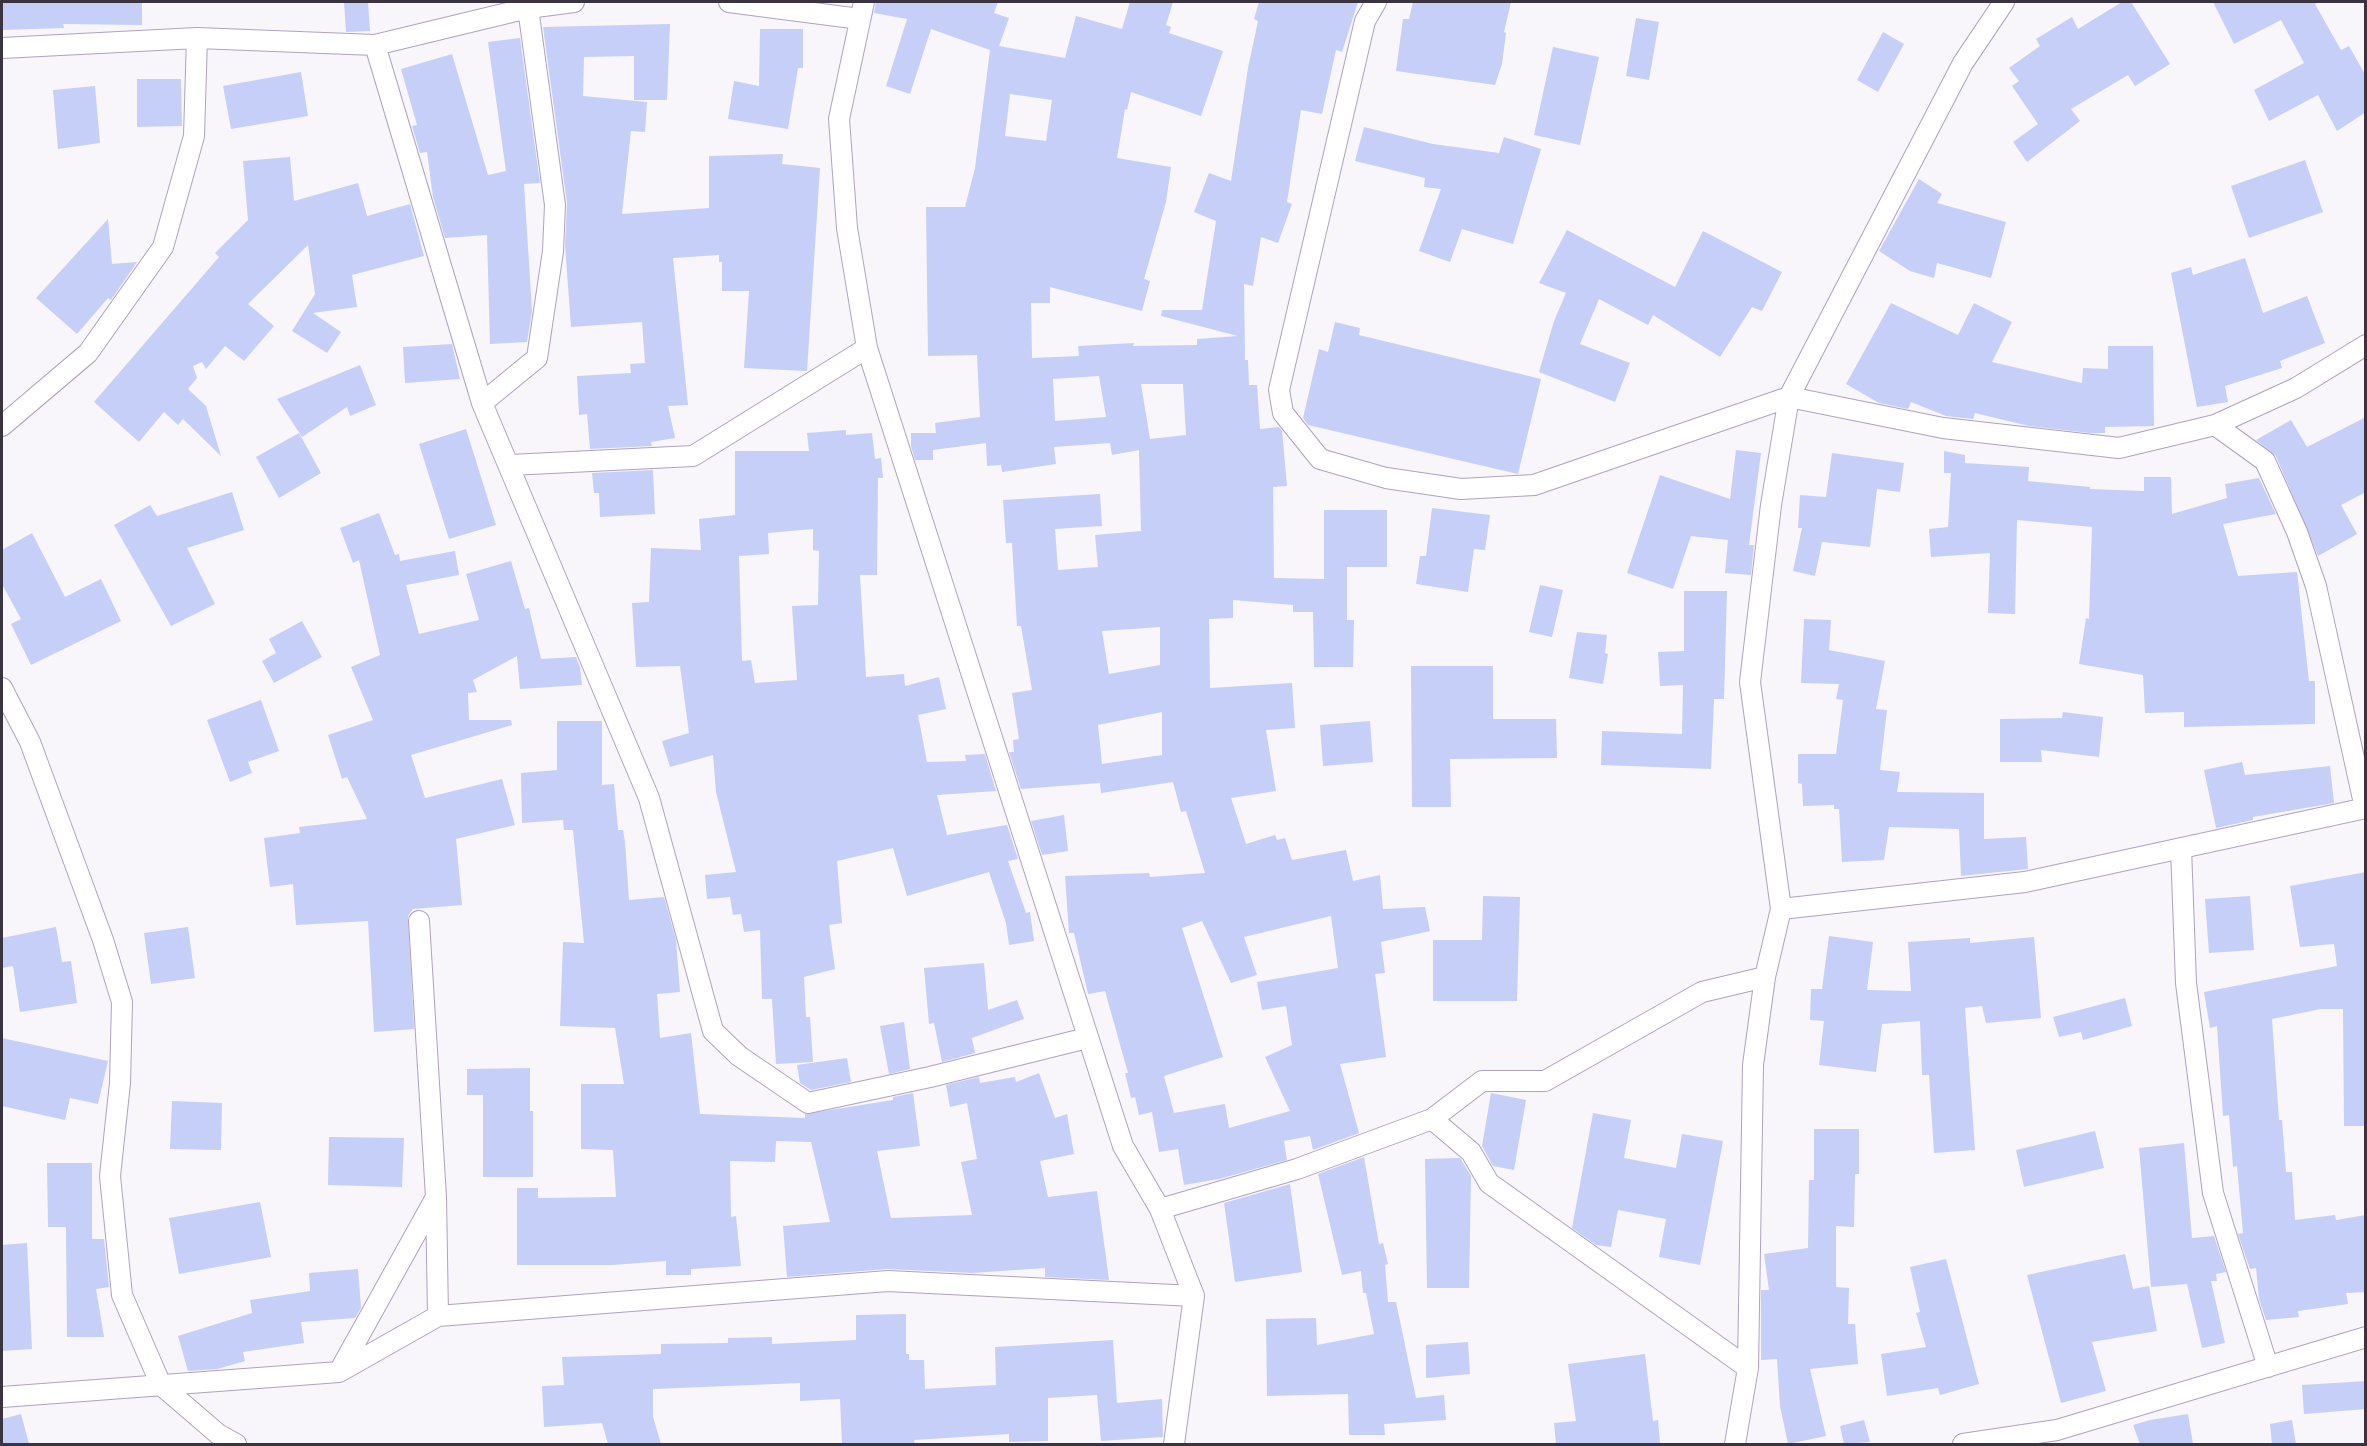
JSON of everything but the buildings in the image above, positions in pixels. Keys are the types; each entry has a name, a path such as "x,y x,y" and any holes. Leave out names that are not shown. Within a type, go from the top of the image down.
{"street":[{"path":"2,48 197,38 375,45 528,8 574,2"},
{"path":"729,2 862,10 839,119 848,228 867,348 1123,1146 1160,1209 1194,1296 1174,1444"},
{"path":"1376,2 1365,21 1279,390 1283,412 1320,459 1386,478 1461,489 1534,485 1789,396 1943,428 2119,448 2215,425 2296,388 2366,345"},
{"path":"1735,1444 1748,1368 1753,1065 1765,977 1781,909 1750,682 1771,505 1789,396 1963,63 2004,2"},
{"path":"482,403 537,358 553,252 555,205 528,8"},
{"path":"2,426 88,353 163,247 194,135 197,38"},
{"path":"375,45 482,403 649,798 713,1030 739,1056 808,1103 930,1077 1087,1038"},
{"path":"510,465 693,456 867,348"},
{"path":"1781,909 2025,882 2365,808 2316,586 2297,532 2265,461 2215,425"},
{"path":"2,688 30,742 103,940 122,1002 120,1083 110,1176 122,1295 161,1385 218,1434 236,1444"},
{"path":"2181,848 2187,983 2213,1193 2268,1367"},
{"path":"419,921 436,1197 438,1316"},
{"path":"1160,1209 1296,1168 1432,1119 1482,1081 1545,1081 1702,992 1765,977"},
{"path":"1432,1119 1471,1152 1489,1183 1748,1368"},
{"path":"339,1372 436,1197"},
{"path":"2,1397 339,1372 438,1316 888,1281 1194,1296"},
{"path":"1963,1444 2060,1437 2268,1367 2366,1337"}]}
